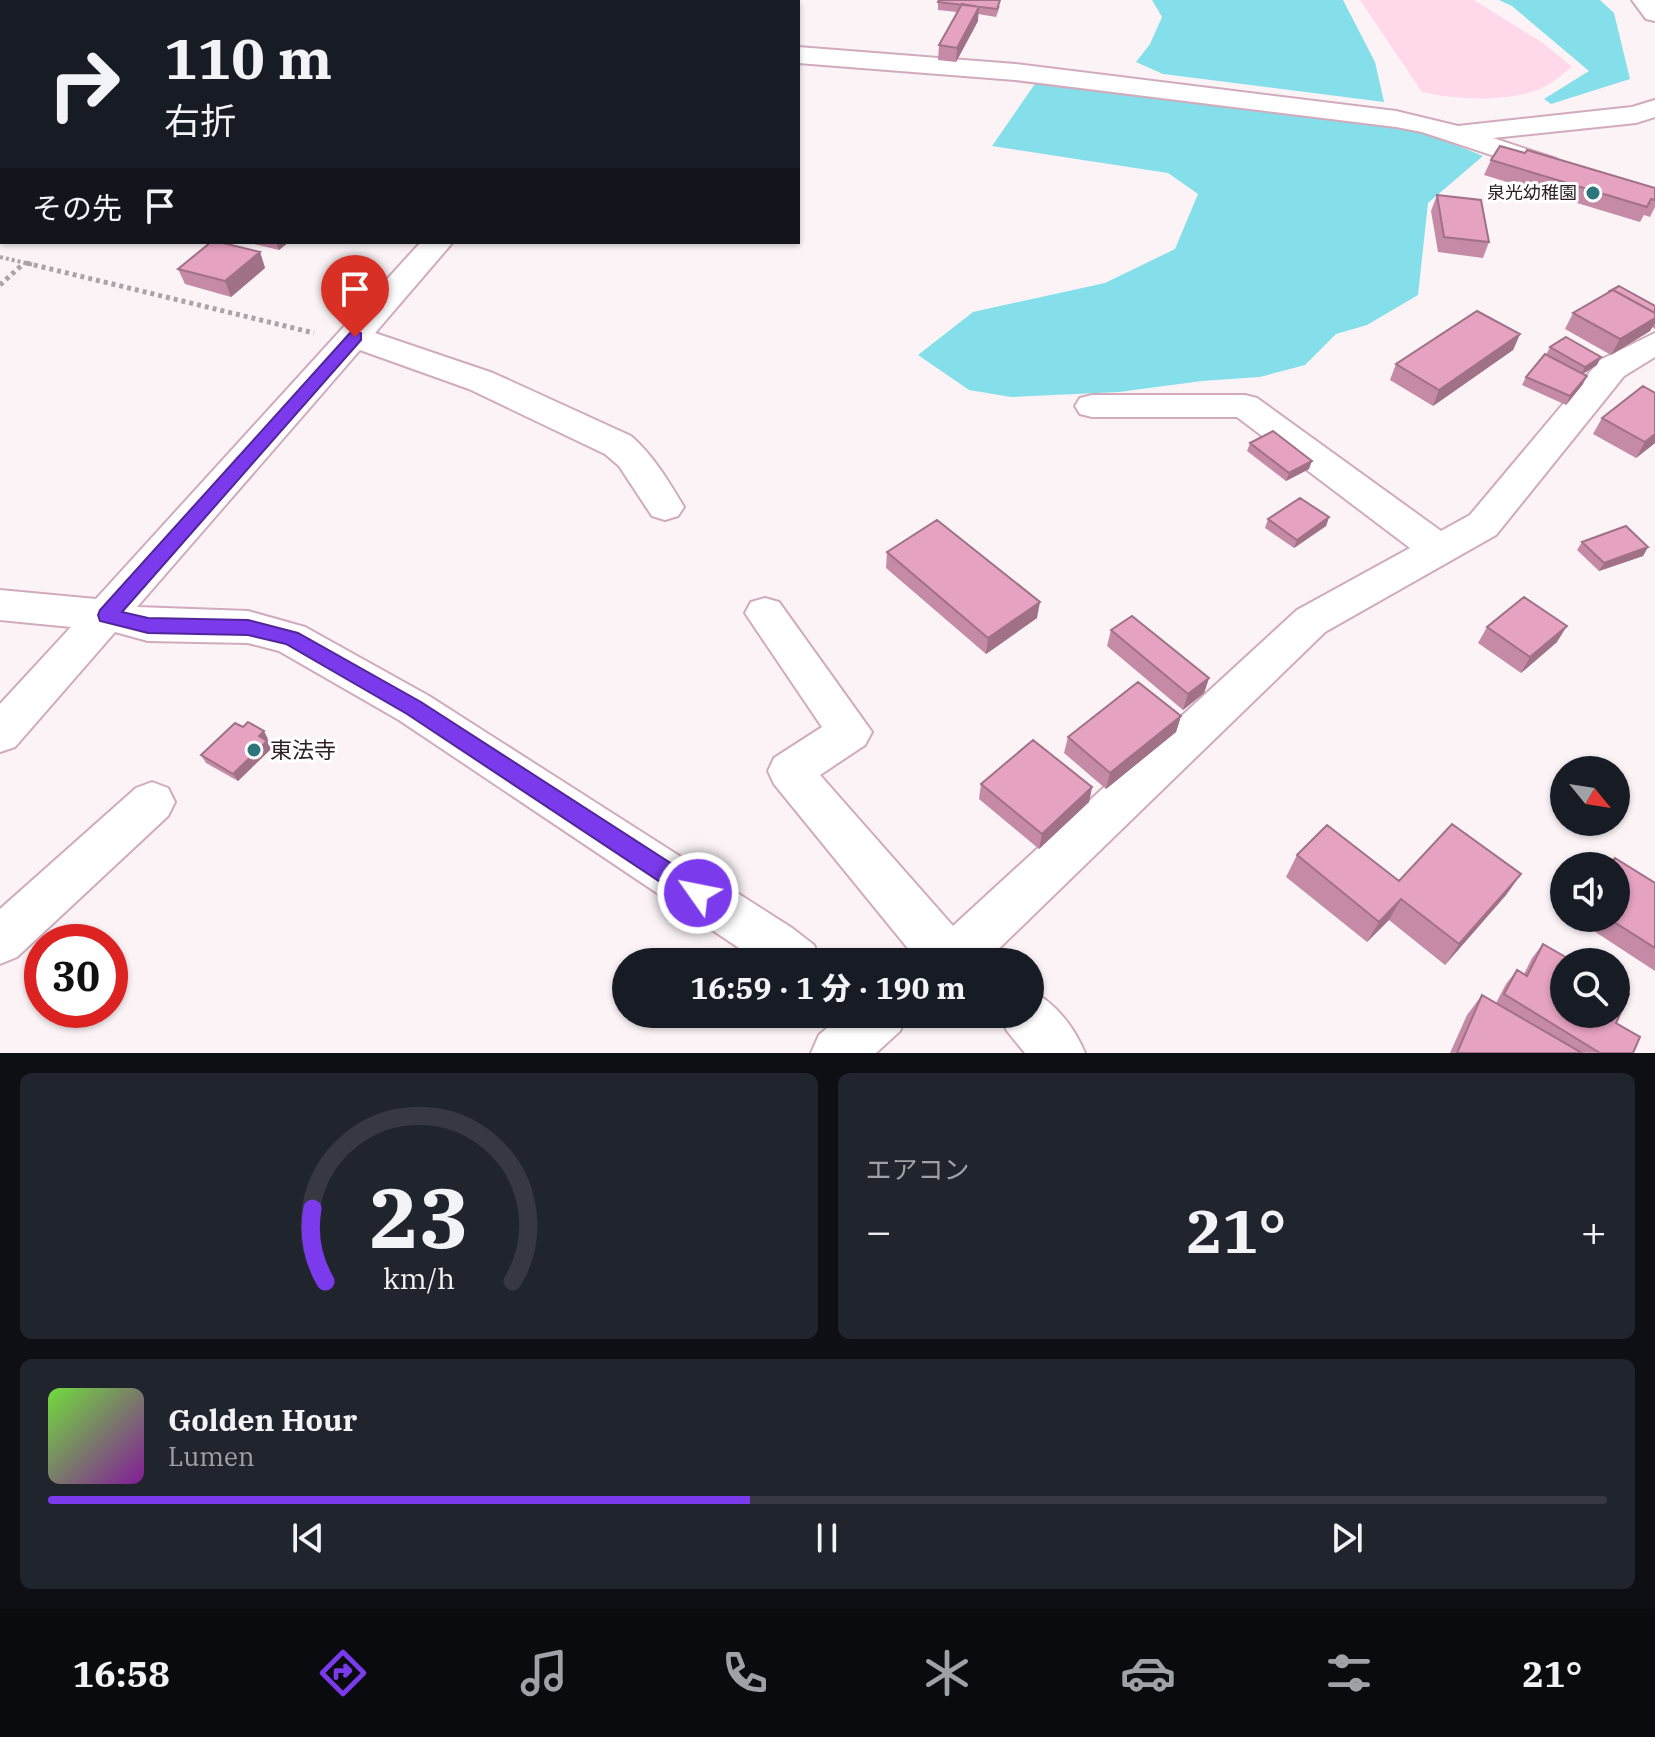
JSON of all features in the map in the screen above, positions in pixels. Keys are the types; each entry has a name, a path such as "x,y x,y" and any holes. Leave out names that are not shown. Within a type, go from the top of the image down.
{"street":[{"path":"1644,0 1655,14"},
{"path":"800,55 1015,72 1396,119 1451,133 1568,173"},
{"path":"1451,133 1636,115 1655,108"},
{"path":"0,734 436,244"},
{"path":"353,339 481,381 618,445 632,457 665,507"},
{"path":"969,948 1311,621 1483,525 1612,368 1655,343"},
{"path":"1092,406 1245,406 1439,550"},
{"path":"0,605 107,615 148,625 248,627 291,638 414,708 780,948"},
{"path":"765,613 850,732 790,771 952,948"},
{"path":"0,941 152,802"},
{"path":"1037,1028 1059,1053"}],"path":[{"path":"0,257 353,339"},
{"path":"0,285 24,263"}],"shaded area":[{"path":"1360,0 1474,0 1543,43 1572,67 1546,86 1518,95 1468,98 1422,92"}],"water":[{"path":"1152,0 1343,0 1375,62 1384,102 1163,74 1136,62 1150,44 1162,17"},
{"path":"1499,0 1600,0 1614,13 1630,79 1551,104 1544,99 1589,71 1512,6"},
{"path":"1037,81 1419,130 1483,156 1428,203 1418,295 1367,325 1336,334 1305,365 1260,377 1119,392 1011,397 969,390 918,355 973,312 1105,283 1175,249 1198,194 1168,173 992,146"}],"building":[{"path":"939,0 1000,0 997,9"},
{"path":"962,4 979,7 957,48 939,45"},
{"path":"1500,146 1525,153 1527,150 1655,188 1655,200 1651,199 1647,207 1491,160"},
{"path":"1437,195 1481,200 1489,242 1444,237"},
{"path":"209,244 227,244 260,252 225,281 178,269"},
{"path":"1619,286 1655,306 1655,313 1613,290 1608,292"},
{"path":"1613,290 1655,313 1655,318 1620,339 1573,313"},
{"path":"1477,311 1520,334 1439,390 1396,364"},
{"path":"1566,337 1601,357 1585,367 1550,347"},
{"path":"1545,354 1587,376 1570,396 1526,377"},
{"path":"1643,386 1655,393 1655,434 1645,442 1602,418"},
{"path":"1273,431 1312,461 1289,473 1250,443"},
{"path":"1300,498 1329,517 1297,540 1268,519"},
{"path":"937,520 1040,602 988,638 887,552"},
{"path":"1626,526 1648,547 1604,563 1582,542"},
{"path":"1524,597 1567,626 1530,657 1487,627"},
{"path":"1132,616 1209,678 1188,694 1111,630"},
{"path":"1138,682 1181,716 1110,773 1068,737"},
{"path":"248,722 264,731 259,736 267,741 233,774 201,755 235,723 243,727"},
{"path":"1033,740 1092,787 1042,834 981,784"},
{"path":"1452,824 1521,874 1459,944 1401,899 1379,922 1297,855 1327,825 1399,881"},
{"path":"1630,867 1655,883 1655,948 1630,932"},
{"path":"1543,944 1550,948 1550,1022 1504,994 1517,970 1527,976"},
{"path":"1482,995 1582,1053 1457,1053"},
{"path":"1559,1028 1625,1028 1640,1037 1633,1053 1600,1053"}],"place":[{"name":"泉光幼稚園","path":"1593,193"},
{"name":"東法寺","path":"254,750"}],"route":[{"path":"355,337 107,615 148,625 248,627 291,638 414,708 698,893"}]}
